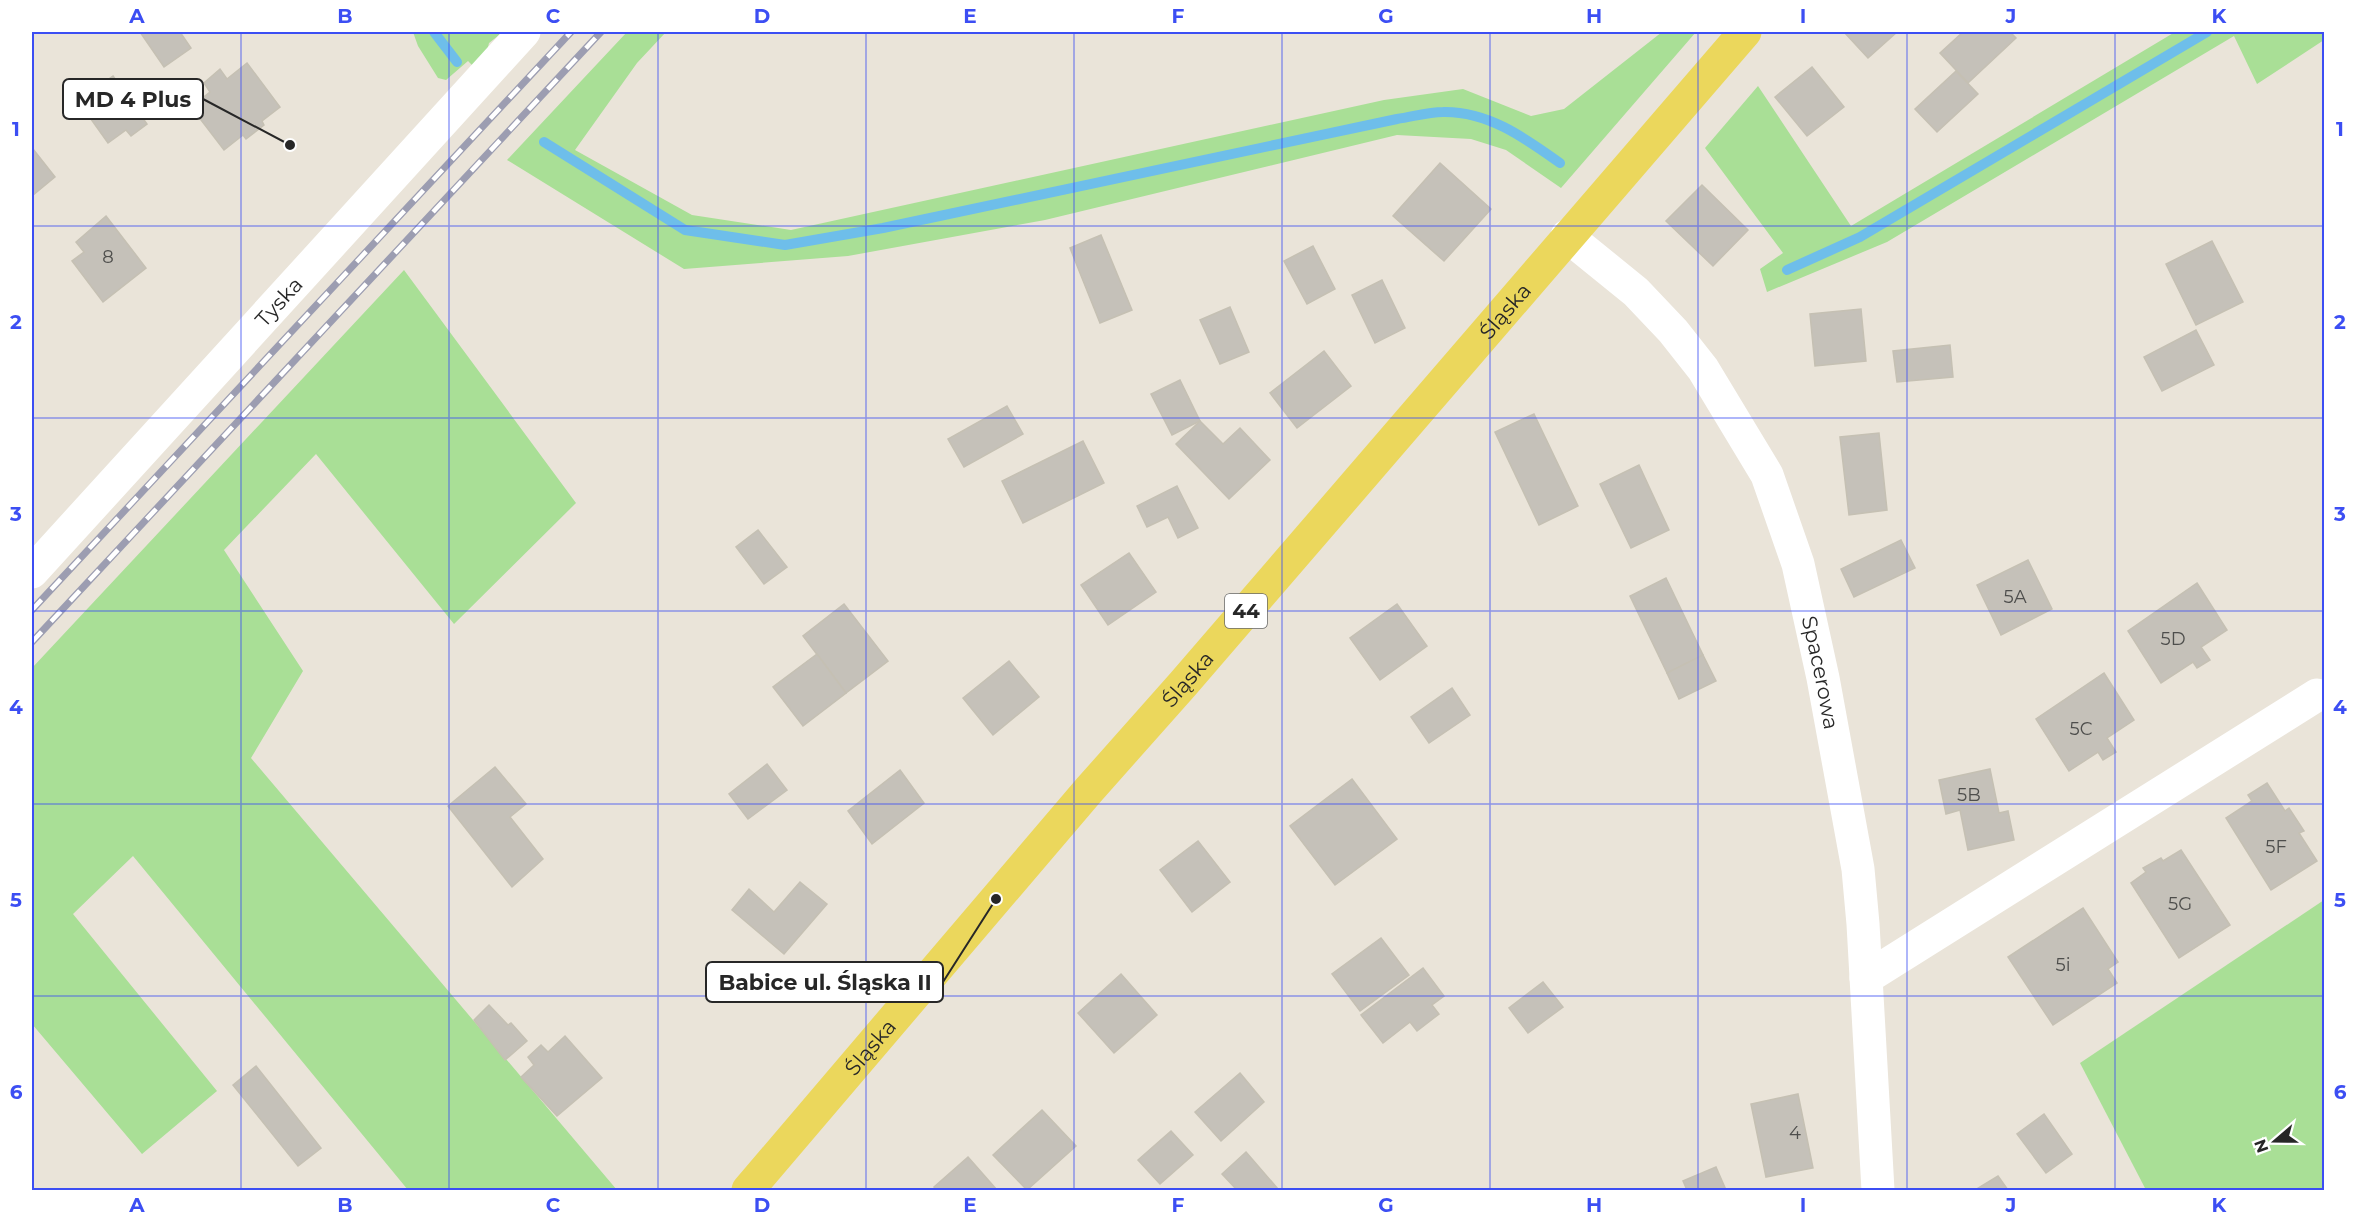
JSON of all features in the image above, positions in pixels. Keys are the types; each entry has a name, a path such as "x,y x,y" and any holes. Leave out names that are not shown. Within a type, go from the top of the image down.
{"main road":[{"name":"Śląska","path":"748,1191 1081,800 1745,32"}],"street":[{"name":"Tyska","path":"32,572 524,32"},
{"name":"Spacerowa","path":"1567,236 1636,292 1703,369 1754,451 1778,503 1806,589 1850,820 1861,893 1878,1191"},
{"path":"1866,978 2317,695"}],"green space":[{"path":"413,32 503,32 489,43 486,56 474,67 468,61 446,80 438,78 418,46"},
{"path":"627,32 666,32 637,63 575,150 692,215 791,230 1384,100 1463,89 1531,116 1564,109 1662,32 1696,32 1561,188 1506,150 1471,139 1397,135 1045,220 848,256 684,269 507,160"},
{"path":"2175,32 2324,32 2324,40 2257,84 2234,36 1887,242 1767,292 1760,269 1783,253 1705,148 1758,86 1851,226"},
{"path":"404,270 576,503 454,624 316,454 224,550 303,671 251,758 617,1190 408,1190 133,856 73,914 217,1091 142,1154 32,1024 32,668"},
{"path":"2324,900 2324,1190 2146,1190 2080,1063"}],"building":[{"path":"140,32 180,32 191,48 164,67"},
{"path":"1844,32 1897,32 1868,58"},
{"path":"1963,32 2010,32 2016,38 1968,83 1940,53"},
{"path":"247,63 280,107 262,121 264,125 246,139 243,135 224,150 191,107 210,92 204,83 220,69 227,79"},
{"path":"1812,67 1844,107 1807,136 1775,97"},
{"path":"1956,71 1978,94 1937,132 1915,109"},
{"path":"113,76 147,124 131,136 126,130 108,143 78,101"},
{"path":"32,150 55,177 32,196"},
{"path":"1440,163 1491,209 1444,261 1393,216"},
{"path":"1702,185 1748,230 1713,266 1666,221"},
{"path":"106,216 146,268 103,302 72,261 84,252 76,242"},
{"path":"1101,235 1132,310 1100,323 1070,248"},
{"path":"2212,241 2243,302 2196,325 2166,264"},
{"path":"1313,246 1335,289 1307,304 1284,261"},
{"path":"1382,280 1405,328 1375,343 1352,295"},
{"path":"1230,307 1249,352 1220,364 1200,320"},
{"path":"1861,309 1866,361 1815,366 1810,314"},
{"path":"2196,330 2214,365 2162,391 2144,357"},
{"path":"1950,345 1953,377 1897,382 1893,351"},
{"path":"1324,351 1351,386 1297,428 1270,393"},
{"path":"1180,380 1200,421 1172,435 1151,394"},
{"path":"1007,406 1023,434 964,467 948,439"},
{"path":"1534,414 1578,506 1539,525 1495,432"},
{"path":"1200,421 1223,444 1240,428 1270,460 1229,499 1176,444"},
{"path":"1879,433 1887,510 1849,515 1840,437"},
{"path":"1083,441 1104,483 1023,523 1002,481"},
{"path":"1639,465 1669,530 1631,548 1600,484"},
{"path":"1177,486 1198,528 1178,538 1168,517 1147,527 1137,506"},
{"path":"758,530 787,567 764,584 736,547"},
{"path":"1901,540 1915,568 1854,597 1841,569"},
{"path":"1129,553 1156,592 1108,625 1081,585"},
{"path":"2028,560 2052,609 2001,635 1977,585"},
{"path":"1666,578 1703,655 1667,673 1630,596"},
{"path":"2197,583 2227,630 2201,647 2210,660 2197,668 2193,662 2161,683 2128,631"},
{"path":"844,604 888,661 846,693 803,636"},
{"path":"1397,604 1427,646 1380,680 1350,638"},
{"path":"817,654 846,693 803,726 773,687"},
{"path":"1703,655 1716,681 1679,699 1667,673"},
{"path":"1009,661 1039,697 993,735 963,698"},
{"path":"2104,673 2134,720 2107,738 2116,752 2103,760 2098,752 2069,771 2036,719"},
{"path":"1452,688 1470,715 1429,743 1411,717"},
{"path":"767,764 787,790 748,819 729,794"},
{"path":"495,767 526,804 510,817 543,859 512,887 448,806"},
{"path":"1990,769 1999,813 2008,811 2014,840 1968,850 1960,810 1946,814 1939,780"},
{"path":"900,770 924,803 872,844 848,811"},
{"path":"1352,779 1397,839 1335,885 1290,826"},
{"path":"2267,783 2285,811 2289,808 2304,831 2299,833 2317,861 2271,890 2226,818 2252,801 2248,795"},
{"path":"1198,841 1230,882 1192,912 1160,870"},
{"path":"2181,850 2230,925 2179,958 2131,883 2146,872 2143,868 2161,858 2163,861"},
{"path":"800,882 827,904 784,954 732,910 749,889 774,912"},
{"path":"2083,908 2118,962 2108,969 2117,983 2053,1025 2008,957"},
{"path":"1381,938 1409,975 1360,1011 1332,974"},
{"path":"1423,968 1444,996 1432,1005 1439,1014 1417,1031 1410,1022 1383,1043 1361,1015"},
{"path":"1121,974 1157,1015 1114,1053 1078,1013"},
{"path":"1543,982 1563,1007 1528,1033 1509,1008"},
{"path":"489,1005 508,1025 511,1023 527,1041 505,1060 474,1020"},
{"path":"565,1036 602,1078 557,1116 521,1077 534,1065 528,1057 541,1045 548,1052"},
{"path":"256,1066 321,1148 298,1166 233,1085"},
{"path":"1240,1073 1264,1102 1221,1141 1195,1112"},
{"path":"1798,1094 1813,1168 1766,1177 1751,1104"},
{"path":"1042,1110 1076,1146 1027,1190 993,1155"},
{"path":"2044,1114 2072,1154 2046,1173 2017,1134"},
{"path":"1171,1131 1193,1155 1160,1184 1138,1160"},
{"path":"1246,1152 1278,1189 1237,1190 1222,1174"},
{"path":"968,1157 997,1190 937,1190 934,1187"},
{"path":"1716,1167 1726,1190 1687,1190 1683,1181"},
{"path":"1998,1176 2008,1190 1975,1190"}],"waterway":[{"path":"434,32 457,62"},
{"path":"1787,270 1860,237 2207,32"},
{"path":"544,142 685,230 785,245 883,228 1432,113 1460,113 1491,121 1533,144 1560,163"}],"railway":[{"path":"32,610 571,32"},
{"path":"32,642 601,32"}],"place":[{"name":"MD 4 Plus","path":"290,145"},
{"name":"Babice ul. Śląska II","path":"996,899"}]}
